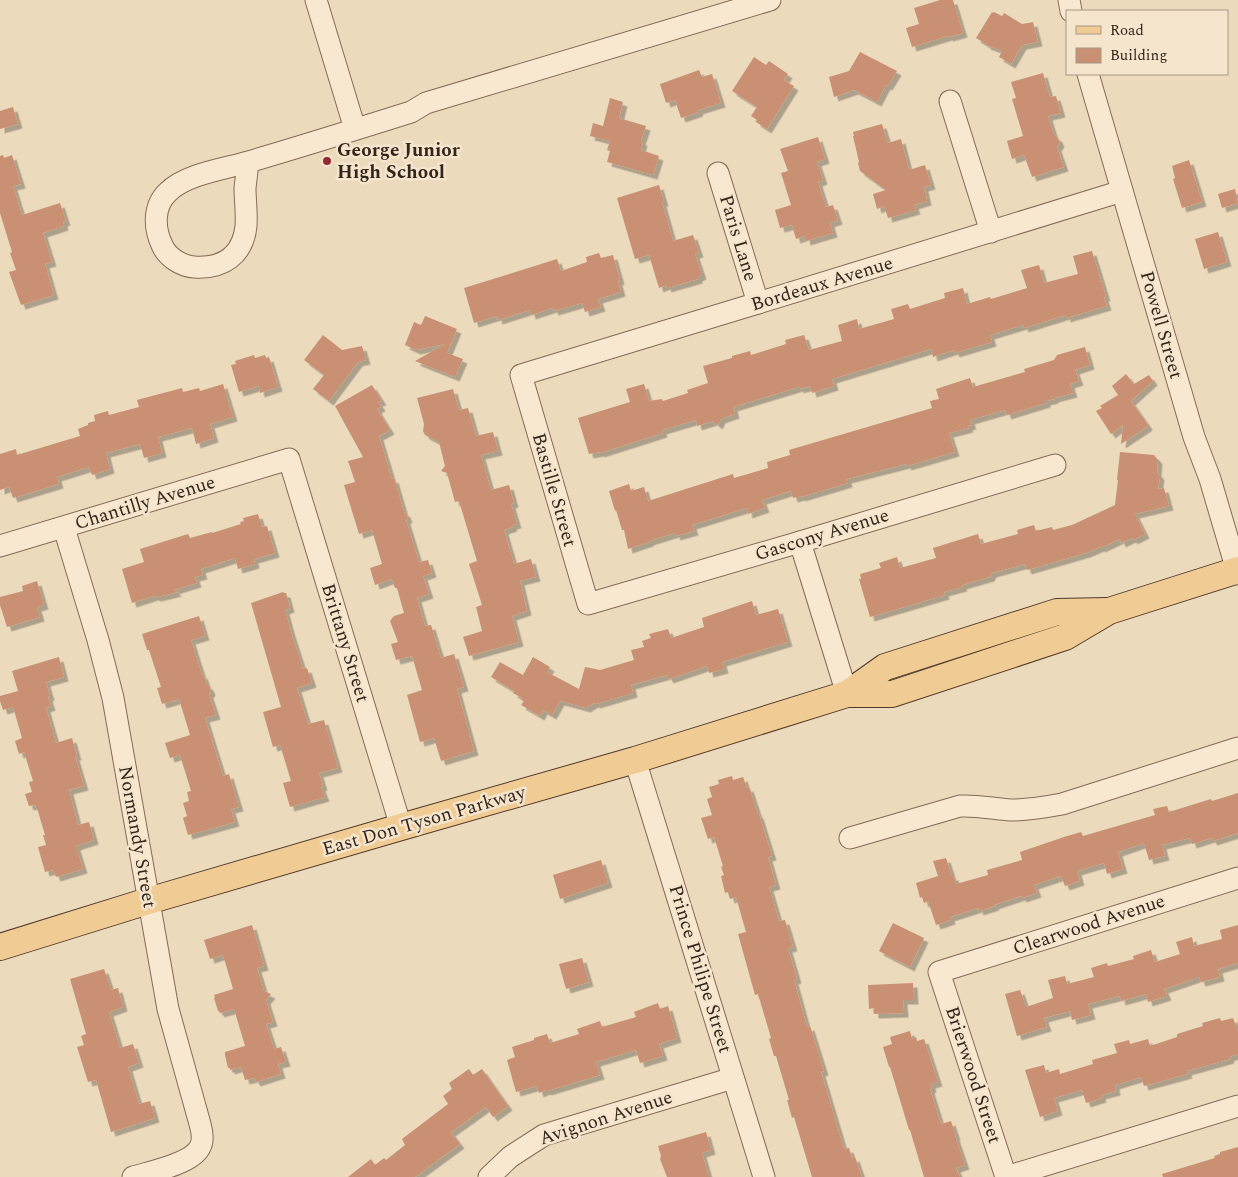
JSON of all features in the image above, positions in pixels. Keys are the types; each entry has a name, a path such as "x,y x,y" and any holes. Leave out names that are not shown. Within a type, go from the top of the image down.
{"main road":[{"name":"East Don Tyson Parkway","path":"0,946 148,901 635,760 847,694 892,694 1065,637 1109,611 1238,572"}],"street":[{"path":"316,0 354,129"},
{"path":"248,162 246,224 244,240 238,252 227,261 203,268 189,267 173,259 163,248 157,235 156,220 159,206 166,193 176,185 195,177 411,112 426,103 770,0"},
{"name":"Powell Street","path":"1088,75 1194,437 1210,480 1238,572"},
{"path":"950,101 991,232"},
{"name":"Paris Lane","path":"718,173 758,303"},
{"name":"Bordeaux Avenue","path":"520,375 1122,191"},
{"name":"Bastille Street","path":"520,375 588,604"},
{"name":"Chantilly Avenue","path":"0,546 289,459"},
{"name":"Brittany Street","path":"289,459 401,827"},
{"name":"Gascony Avenue","path":"588,604 1055,465"},
{"name":"Normandy Street","path":"64,528 98,640 112,698 168,1009 202,1137 200,1148 191,1156 158,1174"},
{"path":"800,542 847,694"},
{"path":"850,838 960,806 972,805 1012,810 1062,804 1238,748"},
{"name":"Prince Philipe Street","path":"635,760 764,1177"},
{"name":"Clearwood Avenue","path":"939,972 1238,878"},
{"name":"Brierwood Street","path":"939,972 1006,1177"},
{"name":"Avignon Avenue","path":"489,1177 510,1157 544,1135 733,1078"},
{"path":"1006,1177 1238,1106"},
{"path":"133,1177 158,1174"}],"building":[{"path":"940,0 953,0 963,33 912,47 906,28 919,24 914,8"},
{"path":"992,12 1002,16 1004,13 1022,24 1033,22 1038,42 1022,45 1011,64 999,57 1002,51 986,45 976,38"},
{"path":"860,52 897,71 888,86 886,85 877,102 854,90 834,97 829,77 849,71"},
{"path":"754,57 766,65 769,61 788,74 784,80 794,86 767,129 756,122 757,120 751,116 757,107 732,91"},
{"path":"699,70 702,77 712,74 721,103 698,110 699,112 681,118 675,100 666,103 660,84"},
{"path":"1043,73 1050,97 1056,96 1061,113 1048,116 1054,135 1060,143 1057,147 1064,167 1032,177 1024,155 1012,159 1007,141 1023,136 1012,99 1016,98 1011,82"},
{"path":"610,98 623,102 619,118 646,126 641,141 643,141 641,150 659,156 653,175 607,162 610,151 607,150 610,141 590,136 593,123 603,126"},
{"path":"13,107 18,124 0,129 0,111"},
{"path":"882,124 888,143 901,139 909,170 925,165 931,185 924,187 927,201 914,205 916,210 888,218 884,206 877,209 873,194 886,190 860,171 853,136 853,132"},
{"path":"818,137 825,159 817,162 823,180 818,182 826,207 833,205 838,220 830,223 833,233 806,241 805,236 796,239 792,225 780,228 775,210 791,205 781,173 788,171 780,149"},
{"path":"3,155 4,158 12,155 21,184 13,186 22,215 60,203 66,221 63,222 64,226 43,233 52,262 45,264 54,295 21,305 9,272 16,270 0,213 0,156"},
{"path":"1189,160 1202,202 1182,208 1173,179 1175,178 1172,166"},
{"path":"659,185 673,241 693,235 699,253 695,254 702,275 698,279 667,288 666,285 659,288 649,255 635,259 617,198"},
{"path":"1235,189 1238,203 1222,208 1218,194"},
{"path":"1218,232 1227,262 1204,269 1195,239"},
{"path":"1092,251 1107,306 1066,318 1066,315 1024,328 1023,325 990,335 992,342 955,353 954,350 933,357 931,349 832,379 834,386 812,393 810,386 799,389 799,387 733,407 735,414 721,419 718,425 713,421 697,426 696,420 662,430 663,433 600,453 589,454 578,418 630,402 626,389 644,384 649,401 662,399 663,401 688,393 687,390 708,383 703,366 750,351 751,355 786,344 785,340 804,335 809,350 842,341 838,325 857,319 859,329 894,319 891,309 908,304 910,309 945,298 944,293 963,288 967,304 990,297 991,299 1027,288 1021,270 1039,265 1044,283 1078,274 1073,256"},
{"path":"599,253 601,258 613,255 620,280 618,281 621,292 598,299 601,307 585,312 582,303 554,311 553,308 531,315 530,310 498,320 497,316 474,323 464,288 557,259 561,271 587,262 586,257"},
{"path":"425,316 457,329 447,353 463,359 455,377 415,361 445,344 416,350 405,345 414,322 421,325"},
{"path":"323,335 342,350 362,346 366,360 358,362 329,401 313,389 324,375 304,360"},
{"path":"1085,347 1090,365 1075,370 1079,381 1070,384 1073,393 1007,415 1005,410 970,420 972,425 968,426 969,428 949,433 955,452 907,466 906,464 847,479 848,483 801,497 793,498 791,491 762,500 765,508 748,514 747,508 692,525 694,531 676,536 675,533 628,549 624,530 622,530 609,491 629,484 631,491 644,487 648,501 733,474 734,478 768,468 767,462 790,455 789,450 932,408 930,401 939,399 936,389 970,378 973,387 1025,372 1024,369 1054,360 1057,355"},
{"path":"254,355 255,358 265,355 266,358 269,357 278,387 260,393 259,386 239,392 231,365 236,364 235,361"},
{"path":"1126,374 1134,384 1149,375 1153,381 1131,401 1148,425 1147,427 1121,444 1123,425 1111,434 1096,411 1102,408 1100,406 1118,395 1112,386"},
{"path":"223,384 233,417 210,424 214,438 196,444 192,428 158,437 162,453 144,458 140,444 106,453 110,469 92,475 89,467 57,477 59,484 13,498 9,487 0,490 0,454 16,449 17,455 80,436 78,429 95,421 94,415 108,411 109,415 139,407 137,400 182,388 183,392 199,388 200,391"},
{"path":"372,385 382,401 378,402 381,407 377,409 390,430 379,436 392,479 394,478 404,512 408,518 406,520 419,562 428,560 432,573 423,576 429,594 417,598 425,626 431,625 441,658 454,654 464,687 457,689 474,751 441,761 434,738 420,742 407,695 422,690 412,656 396,660 391,644 398,642 390,621 394,616 404,613 397,588 395,588 392,579 375,585 370,568 382,564 372,530 359,534 344,485 355,482 348,461 363,457 335,406"},
{"path":"453,389 459,410 468,408 476,436 493,432 498,451 481,455 491,490 509,485 514,503 511,504 517,524 504,530 514,564 531,559 536,577 520,581 527,611 512,616 519,642 469,656 463,637 482,631 476,607 482,605 469,564 477,561 459,501 455,502 447,473 441,471 445,466 439,442 425,435 423,431 424,424 417,398"},
{"path":"1120,452 1154,455 1158,460 1157,472 1160,476 1158,489 1164,488 1169,506 1135,514 1145,534 1121,543 1120,539 1086,553 1027,570 1025,564 992,573 990,577 944,592 945,595 870,617 859,579 861,579 860,574 881,568 879,563 897,557 900,568 936,558 933,548 978,534 981,544 1018,534 1017,530 1034,525 1036,531 1052,527 1053,530 1072,525 1115,505"},
{"path":"258,514 262,527 267,526 275,553 254,559 255,564 238,569 235,558 201,569 203,575 195,577 197,583 174,590 178,592 154,596 132,603 122,569 144,562 140,549 188,534 190,538 212,533 241,524 240,522 244,521 243,518"},
{"path":"37,581 44,605 37,607 40,617 7,627 0,605 0,597 23,591 22,586"},
{"path":"283,592 286,593 290,608 285,610 291,632 303,669 307,668 312,683 297,688 308,724 324,720 338,768 319,773 325,797 290,807 283,783 291,781 280,745 273,747 263,712 281,707 251,603"},
{"path":"752,601 756,615 778,609 788,642 722,662 724,669 709,673 707,666 669,679 667,675 631,685 633,693 594,703 586,708 560,701 552,715 543,710 540,716 521,705 524,701 513,693 514,691 491,677 500,662 523,675 533,657 550,667 547,672 579,689 585,667 600,670 634,660 631,650 644,647 642,641 651,638 649,634 668,629 671,638 704,627 702,618"},
{"path":"199,616 205,636 191,640 202,675 211,691 209,694 216,715 205,718 223,776 229,774 239,807 231,809 235,822 188,835 183,818 187,816 183,803 189,801 187,792 191,791 180,755 170,758 165,743 190,735 179,699 162,704 157,688 161,687 142,634"},
{"path":"59,657 64,677 46,682 51,706 46,708 56,743 72,738 84,786 69,790 78,825 89,822 94,840 76,846 83,869 56,877 53,870 45,872 38,847 46,845 43,835 45,835 37,808 35,805 29,806 25,794 32,792 29,782 33,781 24,752 19,754 15,741 22,738 13,707 3,710 0,696 18,691 12,671"},
{"path":"732,776 733,780 743,777 747,788 749,787 759,814 772,856 768,857 776,885 769,887 779,921 785,920 793,947 788,948 797,979 794,980 807,1027 810,1026 824,1071 821,1072 844,1149 849,1148 852,1158 855,1157 862,1177 812,1177 794,1117 792,1118 787,1100 789,1100 769,1039 771,1038 758,994 755,995 738,934 746,932 736,897 730,899 728,892 725,893 721,876 724,875 721,867 723,866 714,837 708,839 701,818 712,815 707,799 712,797 709,787 719,784 718,780"},
{"path":"1238,793 1238,833 1213,841 1211,838 1192,844 1190,838 1162,845 1165,856 1149,860 1144,843 1118,852 1123,869 1107,874 1104,863 1077,871 1080,881 1065,886 1061,876 1034,885 1037,893 1022,898 1021,896 979,911 978,908 950,917 951,920 936,925 928,901 924,903 922,897 920,898 916,883 938,876 933,861 946,858 956,884 988,875 987,870 1022,860 1020,852 1064,837 1081,832 1083,836 1155,815 1153,809 1167,806 1169,812"},
{"path":"601,860 608,883 560,899 553,875"},
{"path":"893,923 924,938 910,967 879,951"},
{"path":"252,925 264,966 257,968 264,991 271,994 266,1000 273,1022 266,1024 274,1049 281,1047 286,1062 278,1064 281,1074 256,1082 254,1078 245,1080 241,1067 230,1070 228,1068 225,1052 245,1046 234,1009 220,1013 218,1011 214,995 233,989 223,955 210,959 204,940"},
{"path":"1238,925 1238,963 1218,969 1220,977 1201,982 1199,977 1164,989 1167,996 1148,1002 1146,994 1121,1001 1120,996 1088,1004 1091,1015 1072,1020 1070,1011 1044,1018 1047,1027 1017,1036 1005,994 1020,990 1026,1007 1053,998 1048,980 1065,976 1067,984 1094,977 1091,968 1107,963 1108,966 1134,959 1133,956 1151,950 1155,962 1180,954 1176,942 1192,937 1194,946 1222,939 1220,930"},
{"path":"582,958 589,982 566,989 559,964"},
{"path":"104,969 111,990 118,988 123,1007 109,1012 120,1048 133,1044 139,1063 128,1067 139,1104 150,1101 155,1118 111,1132 96,1080 88,1082 77,1047 84,1045 81,1036 86,1034 70,979"},
{"path":"913,983 914,1000 903,1000 904,1013 874,1014 874,1008 869,1009 868,985"},
{"path":"658,1003 660,1009 668,1006 677,1038 659,1044 663,1056 640,1063 636,1050 596,1062 600,1075 539,1093 537,1086 516,1092 507,1060 515,1057 512,1047 547,1034 550,1043 579,1034 577,1029 600,1021 602,1027 636,1017 634,1012"},
{"path":"1220,1018 1221,1021 1233,1018 1238,1032 1238,1054 1229,1057 1230,1059 1187,1071 1188,1074 1144,1086 1141,1077 1115,1085 1116,1091 1101,1095 1102,1098 1086,1103 1082,1090 1054,1098 1058,1111 1040,1117 1025,1070 1044,1065 1046,1073 1059,1069 1060,1074 1093,1064 1092,1060 1117,1053 1114,1044 1129,1040 1130,1044 1148,1039 1150,1046 1177,1037 1177,1034 1203,1026 1202,1023"},
{"path":"910,1031 912,1039 916,1037 917,1041 924,1039 938,1082 931,1084 932,1088 930,1089 941,1124 951,1121 965,1165 956,1168 960,1177 924,1177 883,1047 892,1044 890,1037"},
{"path":"469,1069 473,1075 482,1069 508,1106 493,1117 486,1107 451,1132 460,1144 415,1177 348,1177 371,1159 375,1165 384,1158 386,1160 405,1145 402,1139 448,1104 443,1096 452,1089 449,1083"},
{"path":"706,1132 711,1150 702,1153 709,1177 667,1177 660,1159 658,1146"},
{"path":"1238,1147 1238,1177 1163,1177 1162,1174 1215,1158 1214,1156 1220,1154 1220,1152"}],"place":[{"name":"George Junior High School","path":"327,161"}]}
